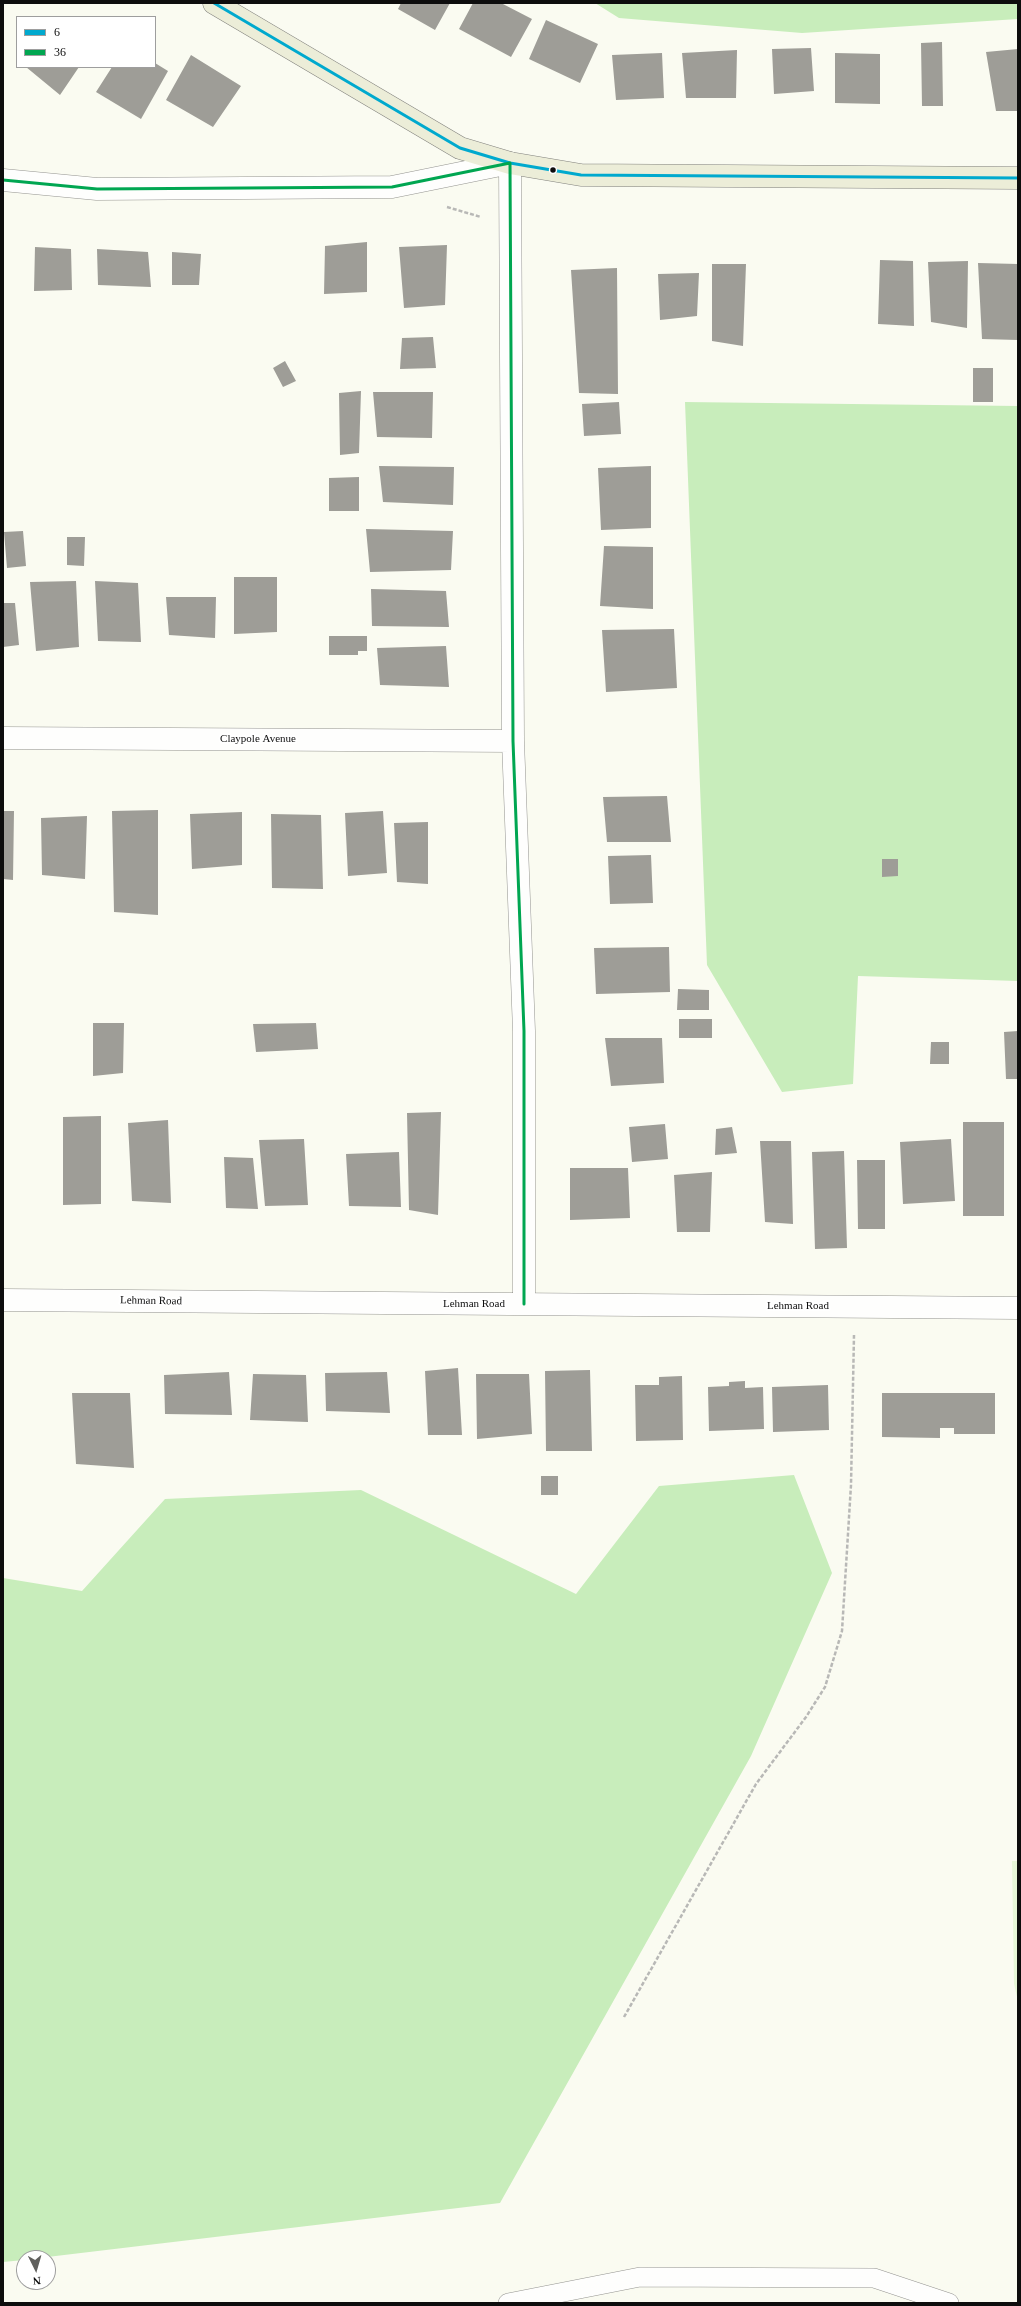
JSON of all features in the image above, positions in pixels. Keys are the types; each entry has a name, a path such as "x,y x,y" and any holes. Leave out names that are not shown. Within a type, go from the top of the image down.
{"main road":[{"path":"214,3 460,148 510,163 581,175 1018,178"}],"street":[{"path":"3,180 97,189 392,187 510,163 513,741 524,1031 524,1304"},
{"name":"Claypole Avenue","path":"3,738 513,741"},
{"name":"Lehman Road","path":"3,1300 1018,1308"}],"lane":[{"path":"508,2303 640,2277 874,2278 949,2303"}],"path":[{"path":"442,206 484,218"},
{"path":"624,2017 756,1784 806,1717 825,1687 842,1631 851,1485 854,1333"}],"green space":[{"path":"595,3 1018,3 1018,19 802,33 619,18"},
{"path":"685,402 1018,406 1018,981 858,976 853,1084 782,1092 707,965"},
{"path":"794,1475 832,1573 751,1756 500,2203 56,2256 56,2250 16,2250 16,2261 3,2262 3,1578 82,1591 165,1499 361,1490 576,1594 659,1486"},
{"path":"1012,1861 1018,1861 1018,2001 1014,1984"}],"building":[{"path":"401,3 450,3 435,30 398,9"},
{"path":"473,3 501,3 532,19 511,57 459,29"},
{"path":"546,20 598,44 580,83 529,59"},
{"path":"942,42 943,106 922,106 921,43"},
{"path":"811,48 814,91 774,94 772,49"},
{"path":"1018,49 1018,111 996,111 986,52"},
{"path":"737,50 736,98 686,98 682,53"},
{"path":"662,53 664,98 616,100 612,55"},
{"path":"835,53 880,54 880,104 835,103"},
{"path":"191,55 241,86 213,127 166,100"},
{"path":"156,64 168,71 141,119 96,92 111,68 156,68"},
{"path":"27,68 78,68 60,95"},
{"path":"367,242 367,292 324,294 325,246"},
{"path":"447,245 445,305 404,308 399,247"},
{"path":"35,247 71,249 72,290 34,291"},
{"path":"97,249 148,252 151,287 98,285"},
{"path":"172,252 201,254 199,285 172,285"},
{"path":"880,260 913,261 914,326 878,324"},
{"path":"968,261 967,328 931,322 928,262"},
{"path":"978,263 1018,264 1018,340 982,339"},
{"path":"712,264 746,264 743,346 712,341"},
{"path":"617,268 618,394 579,393 571,270"},
{"path":"699,273 697,316 660,320 658,274"},
{"path":"433,337 436,368 400,369 402,338"},
{"path":"285,361 296,381 283,387 273,368"},
{"path":"973,368 993,368 993,402 973,402"},
{"path":"361,391 359,453 340,455 339,393"},
{"path":"373,392 433,392 432,438 377,437"},
{"path":"619,402 621,434 584,436 582,404"},
{"path":"379,466 454,467 453,505 383,502"},
{"path":"651,466 651,528 601,530 598,468"},
{"path":"359,477 359,511 329,511 329,478"},
{"path":"366,529 453,531 451,570 370,572"},
{"path":"23,531 26,566 7,568 4,532"},
{"path":"67,537 85,537 84,566 67,565"},
{"path":"604,546 653,547 653,609 600,606"},
{"path":"234,577 277,577 277,632 234,634"},
{"path":"76,581 79,647 36,651 30,582"},
{"path":"95,581 138,583 141,642 98,641"},
{"path":"371,589 446,591 449,627 372,626"},
{"path":"166,597 216,597 215,638 169,635"},
{"path":"3,603 15,603 19,645 3,647"},
{"path":"674,629 677,688 606,692 602,630"},
{"path":"329,636 367,636 367,651 358,651 358,655 329,655"},
{"path":"446,646 449,687 380,685 377,648"},
{"path":"667,796 671,842 607,842 603,797"},
{"path":"158,810 158,915 114,912 112,811"},
{"path":"3,811 14,811 13,880 3,879"},
{"path":"383,811 387,873 348,876 345,813"},
{"path":"242,812 242,865 192,869 190,814"},
{"path":"271,814 321,815 323,889 272,888"},
{"path":"87,816 85,879 42,875 41,818"},
{"path":"428,822 428,884 397,882 394,823"},
{"path":"651,855 653,903 610,904 608,856"},
{"path":"882,859 898,859 898,876 882,877"},
{"path":"669,947 670,992 596,994 594,948"},
{"path":"678,989 709,990 709,1010 677,1010"},
{"path":"679,1019 712,1019 712,1038 679,1038"},
{"path":"93,1023 124,1023 123,1073 93,1076"},
{"path":"316,1023 318,1049 256,1052 253,1024"},
{"path":"1018,1031 1018,1079 1006,1079 1004,1032"},
{"path":"605,1038 662,1038 664,1083 611,1086"},
{"path":"931,1042 949,1042 949,1064 930,1064"},
{"path":"441,1112 438,1215 409,1210 407,1113"},
{"path":"101,1116 101,1204 63,1205 63,1117"},
{"path":"168,1120 171,1203 132,1201 128,1123"},
{"path":"963,1122 1004,1122 1004,1216 963,1216"},
{"path":"665,1124 668,1159 632,1162 629,1127"},
{"path":"732,1127 737,1153 715,1155 716,1129"},
{"path":"304,1139 308,1205 265,1206 259,1140"},
{"path":"951,1139 955,1201 903,1204 900,1142"},
{"path":"760,1141 791,1141 793,1224 765,1222"},
{"path":"844,1151 847,1248 815,1249 812,1152"},
{"path":"399,1152 401,1207 349,1206 346,1154"},
{"path":"224,1157 253,1158 258,1209 226,1208"},
{"path":"857,1160 885,1160 885,1229 858,1229"},
{"path":"570,1168 628,1168 630,1218 570,1220"},
{"path":"712,1172 710,1232 677,1232 674,1175"},
{"path":"458,1368 462,1435 428,1435 425,1371"},
{"path":"590,1370 592,1451 546,1451 545,1371"},
{"path":"229,1372 232,1415 165,1414 164,1375"},
{"path":"387,1372 390,1413 326,1411 325,1373"},
{"path":"253,1374 306,1375 308,1422 250,1420"},
{"path":"476,1374 529,1374 532,1434 477,1439"},
{"path":"682,1376 683,1440 636,1441 635,1385 659,1385 659,1377"},
{"path":"745,1381 745,1388 763,1387 764,1429 709,1431 708,1387 729,1386 729,1382"},
{"path":"828,1385 829,1430 773,1432 772,1387"},
{"path":"72,1393 130,1393 134,1468 76,1464"},
{"path":"882,1393 995,1393 995,1434 954,1434 954,1428 940,1428 940,1438 882,1437"},
{"path":"541,1476 558,1476 558,1495 541,1495"}],"transit line":[{"name":"6","path":"214,3 460,148 510,163 581,175 1018,178"},
{"name":"36","path":"3,180 97,189 392,187 510,163 513,741 524,1031 524,1304"}]}
